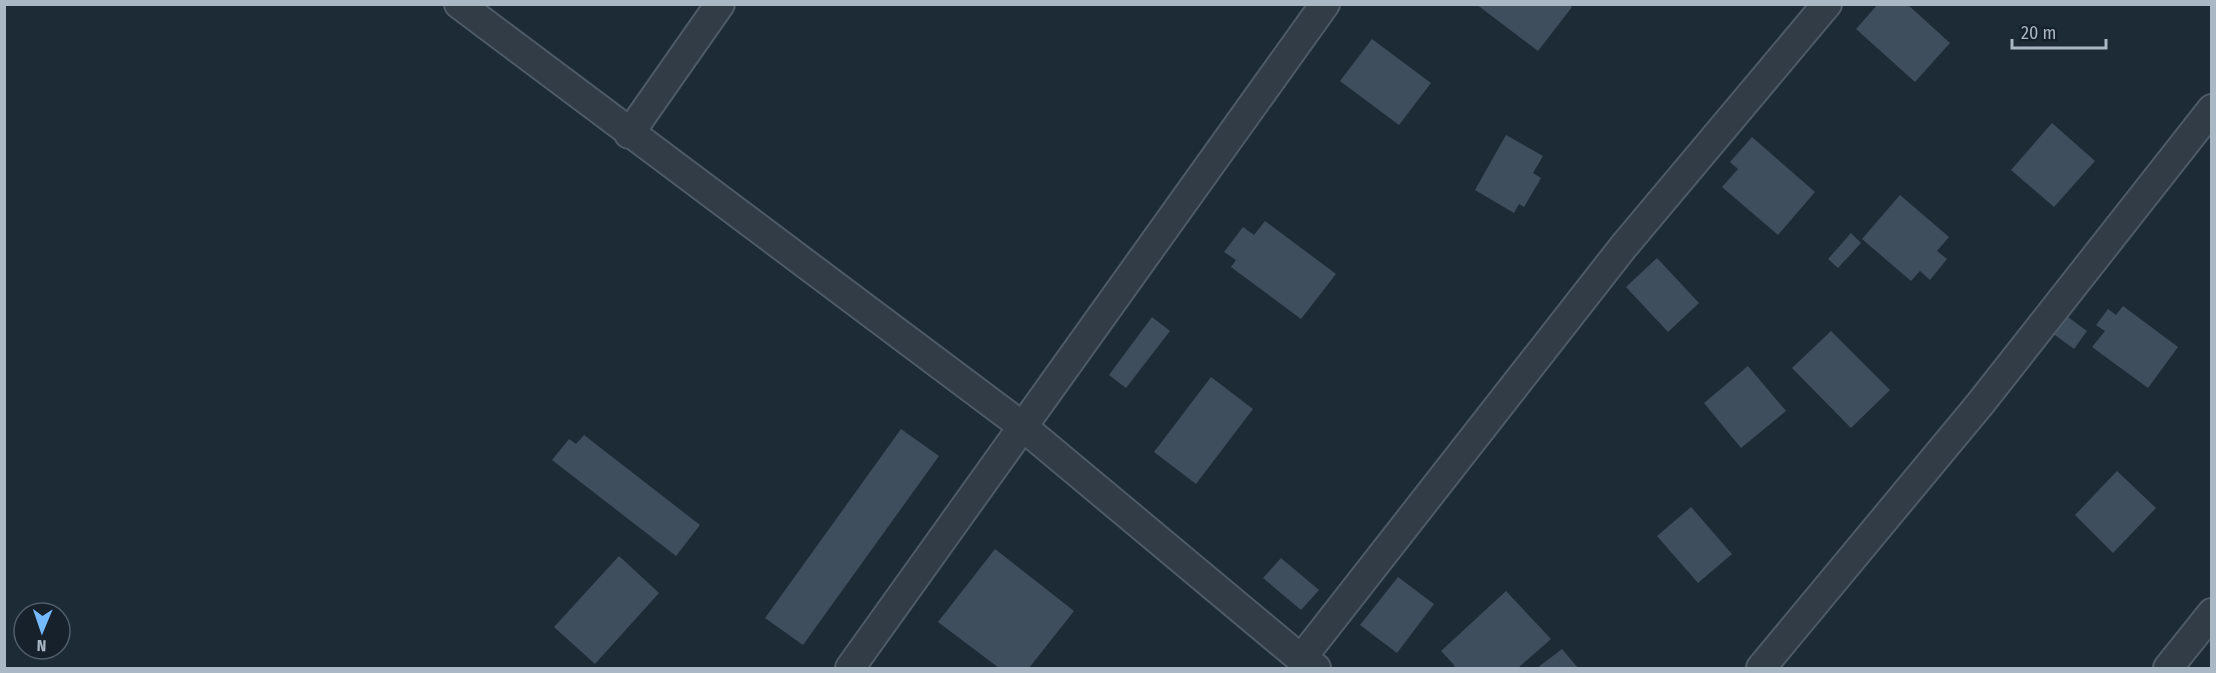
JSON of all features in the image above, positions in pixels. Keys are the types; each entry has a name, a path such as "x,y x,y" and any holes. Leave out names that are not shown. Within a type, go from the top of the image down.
{"street":[{"path":"459,4 629,134 1022,426 1308,664 1624,246 1827,4"},
{"path":"629,134 720,4"},
{"path":"850,669 1325,4"},
{"path":"1761,669 1980,404 2211,109"},
{"path":"2168,669 2211,613"}],"building":[{"path":"1476,4 1568,4 1572,7 1538,51"},
{"path":"1878,4 1907,4 1950,43 1915,82 1856,29"},
{"path":"1372,39 1431,83 1399,125 1340,81"},
{"path":"2052,123 2095,161 2054,207 2011,170"},
{"path":"1506,135 1543,156 1533,173 1541,178 1524,207 1519,204 1514,213 1475,190"},
{"path":"1752,137 1815,192 1778,235 1722,187 1738,169 1730,162"},
{"path":"1900,195 1949,237 1937,251 1947,259 1930,280 1920,271 1911,281 1862,239"},
{"path":"1265,221 1336,274 1301,319 1231,267 1236,260 1224,252 1243,227 1254,235"},
{"path":"1851,233 1861,243 1838,268 1828,259"},
{"path":"1657,258 1699,303 1668,332 1626,287"},
{"path":"2123,306 2178,347 2148,388 2092,347 2105,331 2096,325 2108,309 2116,315"},
{"path":"2057,309 2087,331 2074,349 2044,327"},
{"path":"1152,317 1170,331 1126,388 1109,375"},
{"path":"1831,331 1890,390 1851,428 1792,368"},
{"path":"1748,366 1786,411 1741,448 1704,403"},
{"path":"1211,377 1253,409 1196,484 1154,452"},
{"path":"901,429 939,456 803,645 765,618"},
{"path":"584,435 700,525 676,556 552,460 569,439 576,444"},
{"path":"2117,471 2156,508 2113,553 2075,515"},
{"path":"1691,507 1732,554 1698,583 1657,536"},
{"path":"995,549 1074,611 1029,668 999,668 938,622"},
{"path":"619,556 659,593 595,664 554,627"},
{"path":"1281,558 1319,590 1301,610 1263,578"},
{"path":"1398,577 1434,604 1397,653 1360,625"},
{"path":"1506,591 1551,639 1518,668 1452,668 1455,666 1441,651"},
{"path":"1562,649 1578,668 1537,668"}]}
